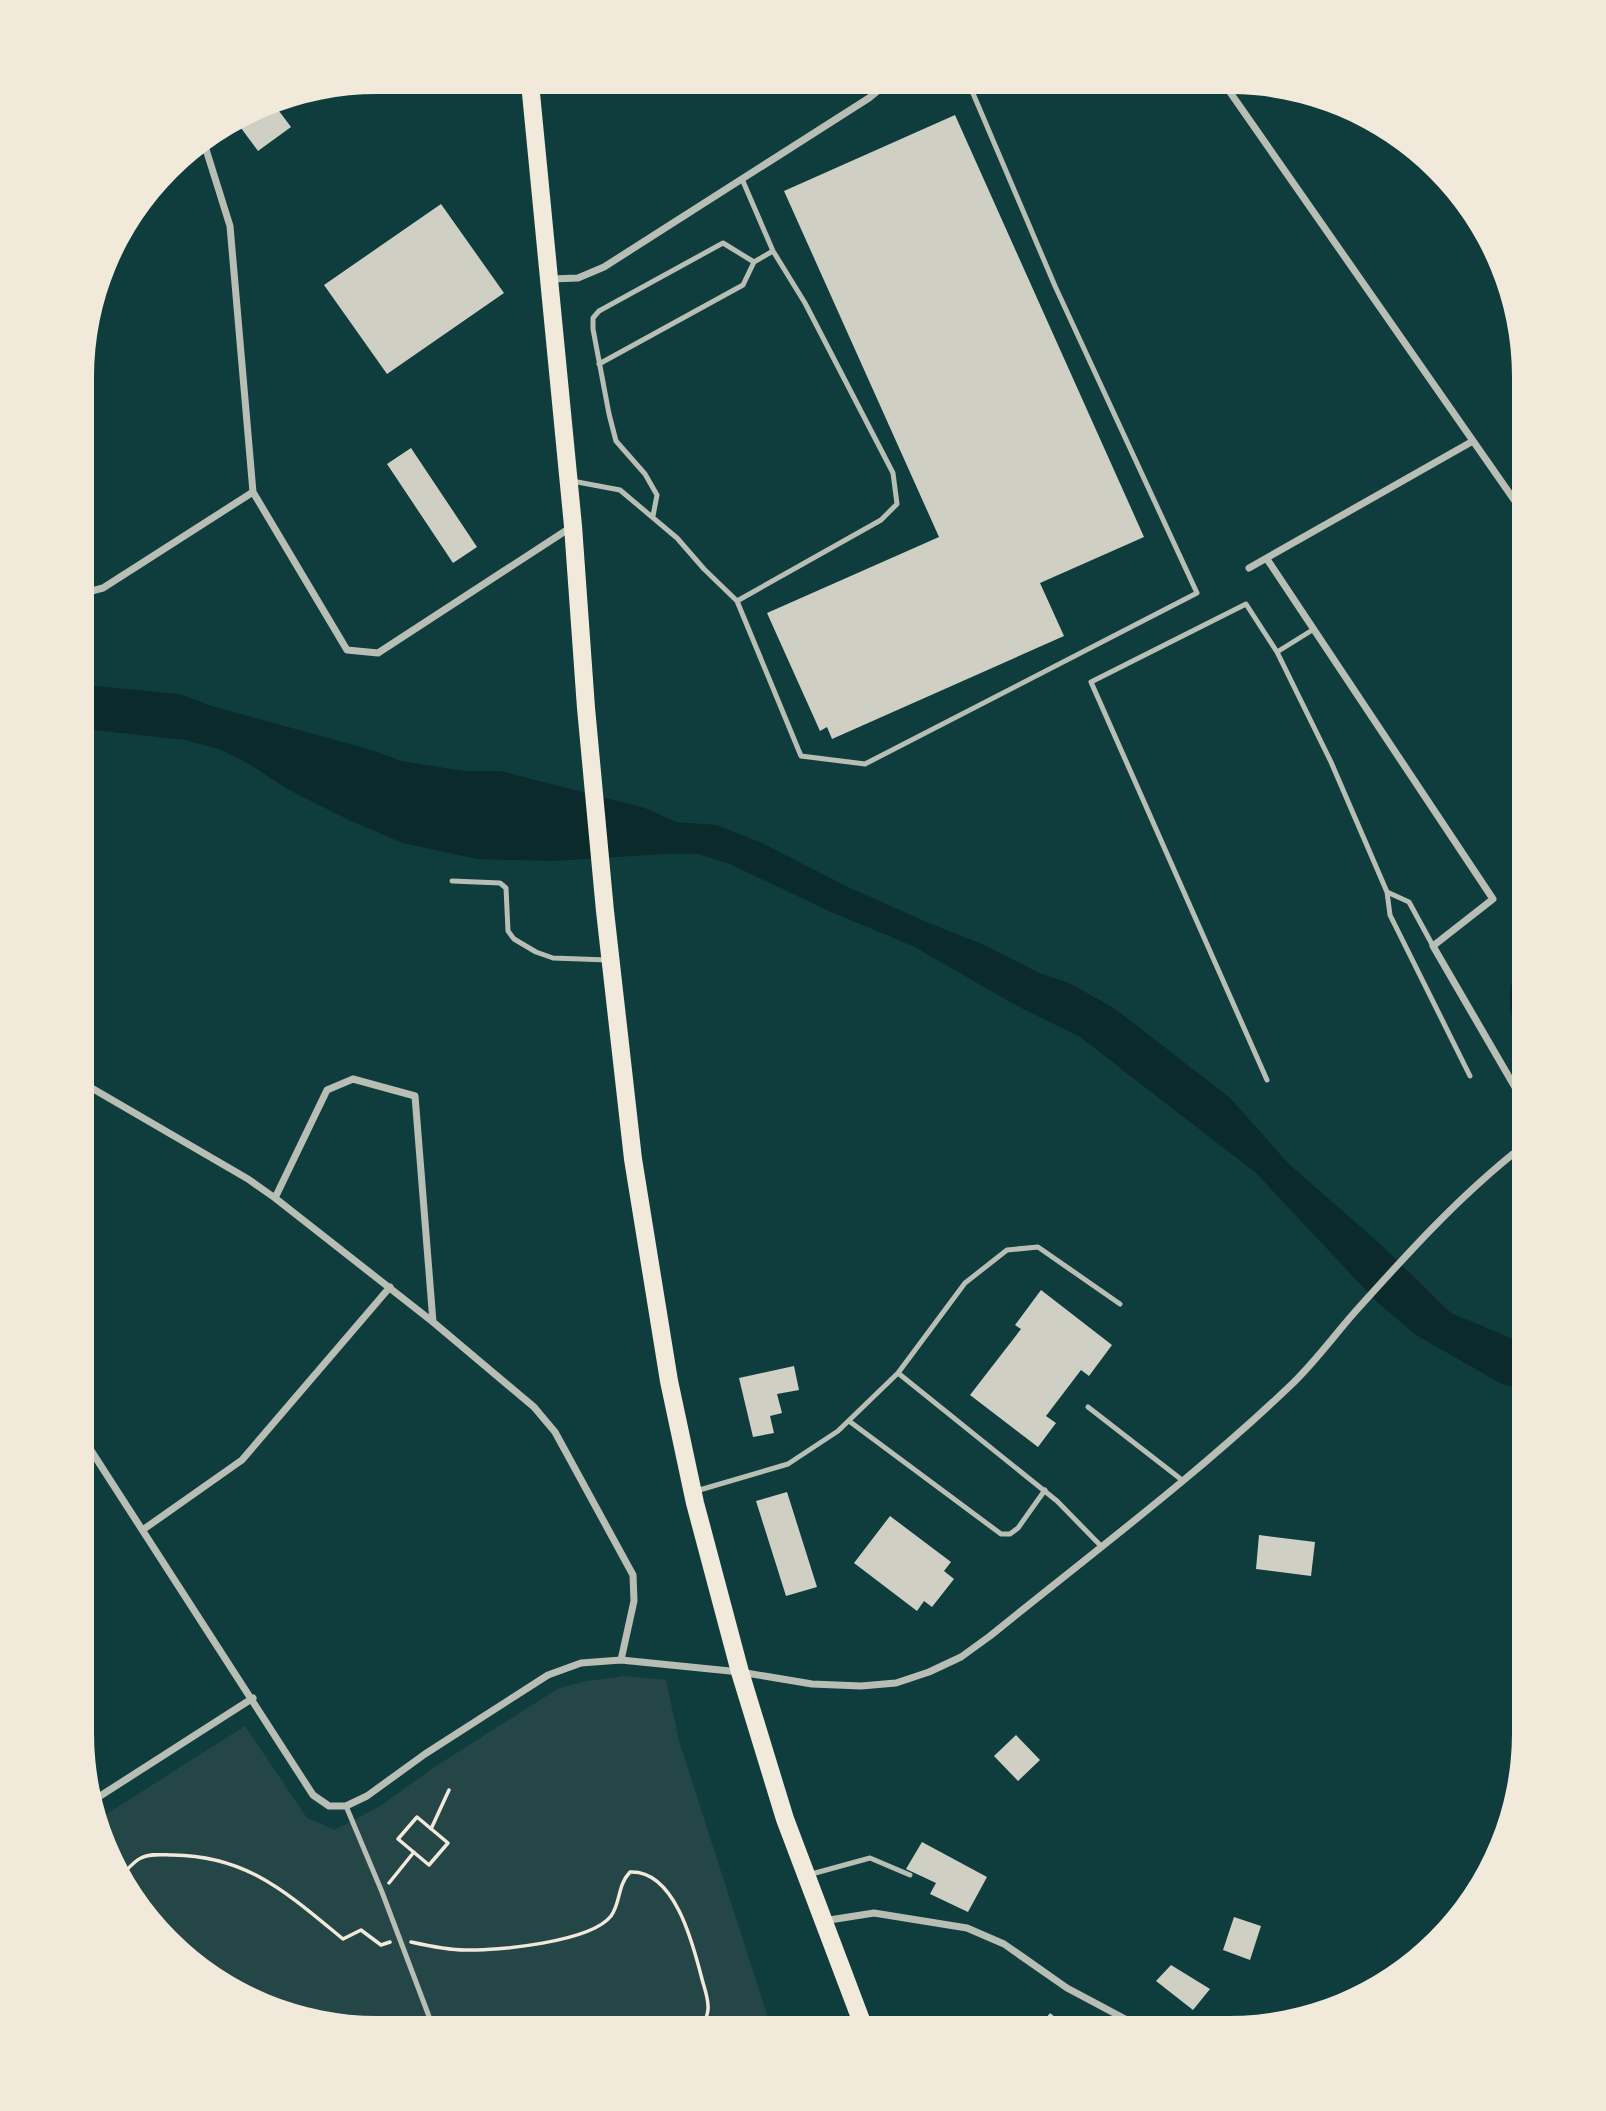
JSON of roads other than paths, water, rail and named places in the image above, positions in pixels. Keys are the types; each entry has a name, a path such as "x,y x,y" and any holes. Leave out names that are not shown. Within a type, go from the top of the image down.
{"main road":[{"path":"531,94 573,526 586,708 605,911 633,1159 669,1381 693,1492 740,1672 785,1819 859,2016"}],"street":[{"path":"548,279 578,278 604,267 874,94"},
{"path":"1232,94 1512,497"},
{"path":"207,152 230,226 253,492 347,650 378,653 573,526"},
{"path":"1250,568 1473,441"},
{"path":"94,590 103,588 253,492"},
{"path":"1267,559 1493,899 1433,946 1512,1082"},
{"path":"275,1198 327,1090 353,1079 415,1096 433,1322"},
{"path":"94,1089 248,1179 275,1198 390,1287 534,1407 561,1444 633,1575 634,1601 621,1660"},
{"path":"94,1454 313,1795 330,1806 346,1806 367,1796 425,1754 548,1675 580,1663 621,1660 740,1672 812,1684 861,1686 897,1683 961,1657 1182,1480 1293,1382 1422,1238 1512,1155"},
{"path":"144,1529 242,1460 390,1287"},
{"path":"102,1795 253,1699"},
{"path":"822,1921 874,1913 967,1928 1004,1944 1067,1988 1121,2016"}],"lane":[{"path":"568,481 620,490 653,516 737,601 802,756 865,764 1197,593 1055,286 973,94"},
{"path":"737,601 881,520 897,505 893,473 805,303 773,251 742,179"},
{"path":"653,516 657,495 645,474 617,441 608,414 593,318 598,311 723,243 754,262"},
{"path":"599,364 743,285 754,262 773,251"},
{"path":"1267,1080 1091,682 1246,604 1277,652 1331,762 1387,892 1390,915 1470,1076"},
{"path":"1277,652 1314,629"},
{"path":"452,881 500,883 506,888 508,932 514,940 536,952 554,958 611,960"},
{"path":"1387,892 1409,902 1433,946"},
{"path":"693,1492 788,1464 838,1432 898,1373 965,1283 1007,1250 1038,1247 1121,1304"},
{"path":"898,1373 1045,1490 1101,1546"},
{"path":"1088,1407 1182,1480"},
{"path":"849,1421 1002,1534 1010,1534 1018,1528 1045,1490"},
{"path":"346,1806 429,2016"},
{"path":"805,1876 870,1858 910,1875"}]}
